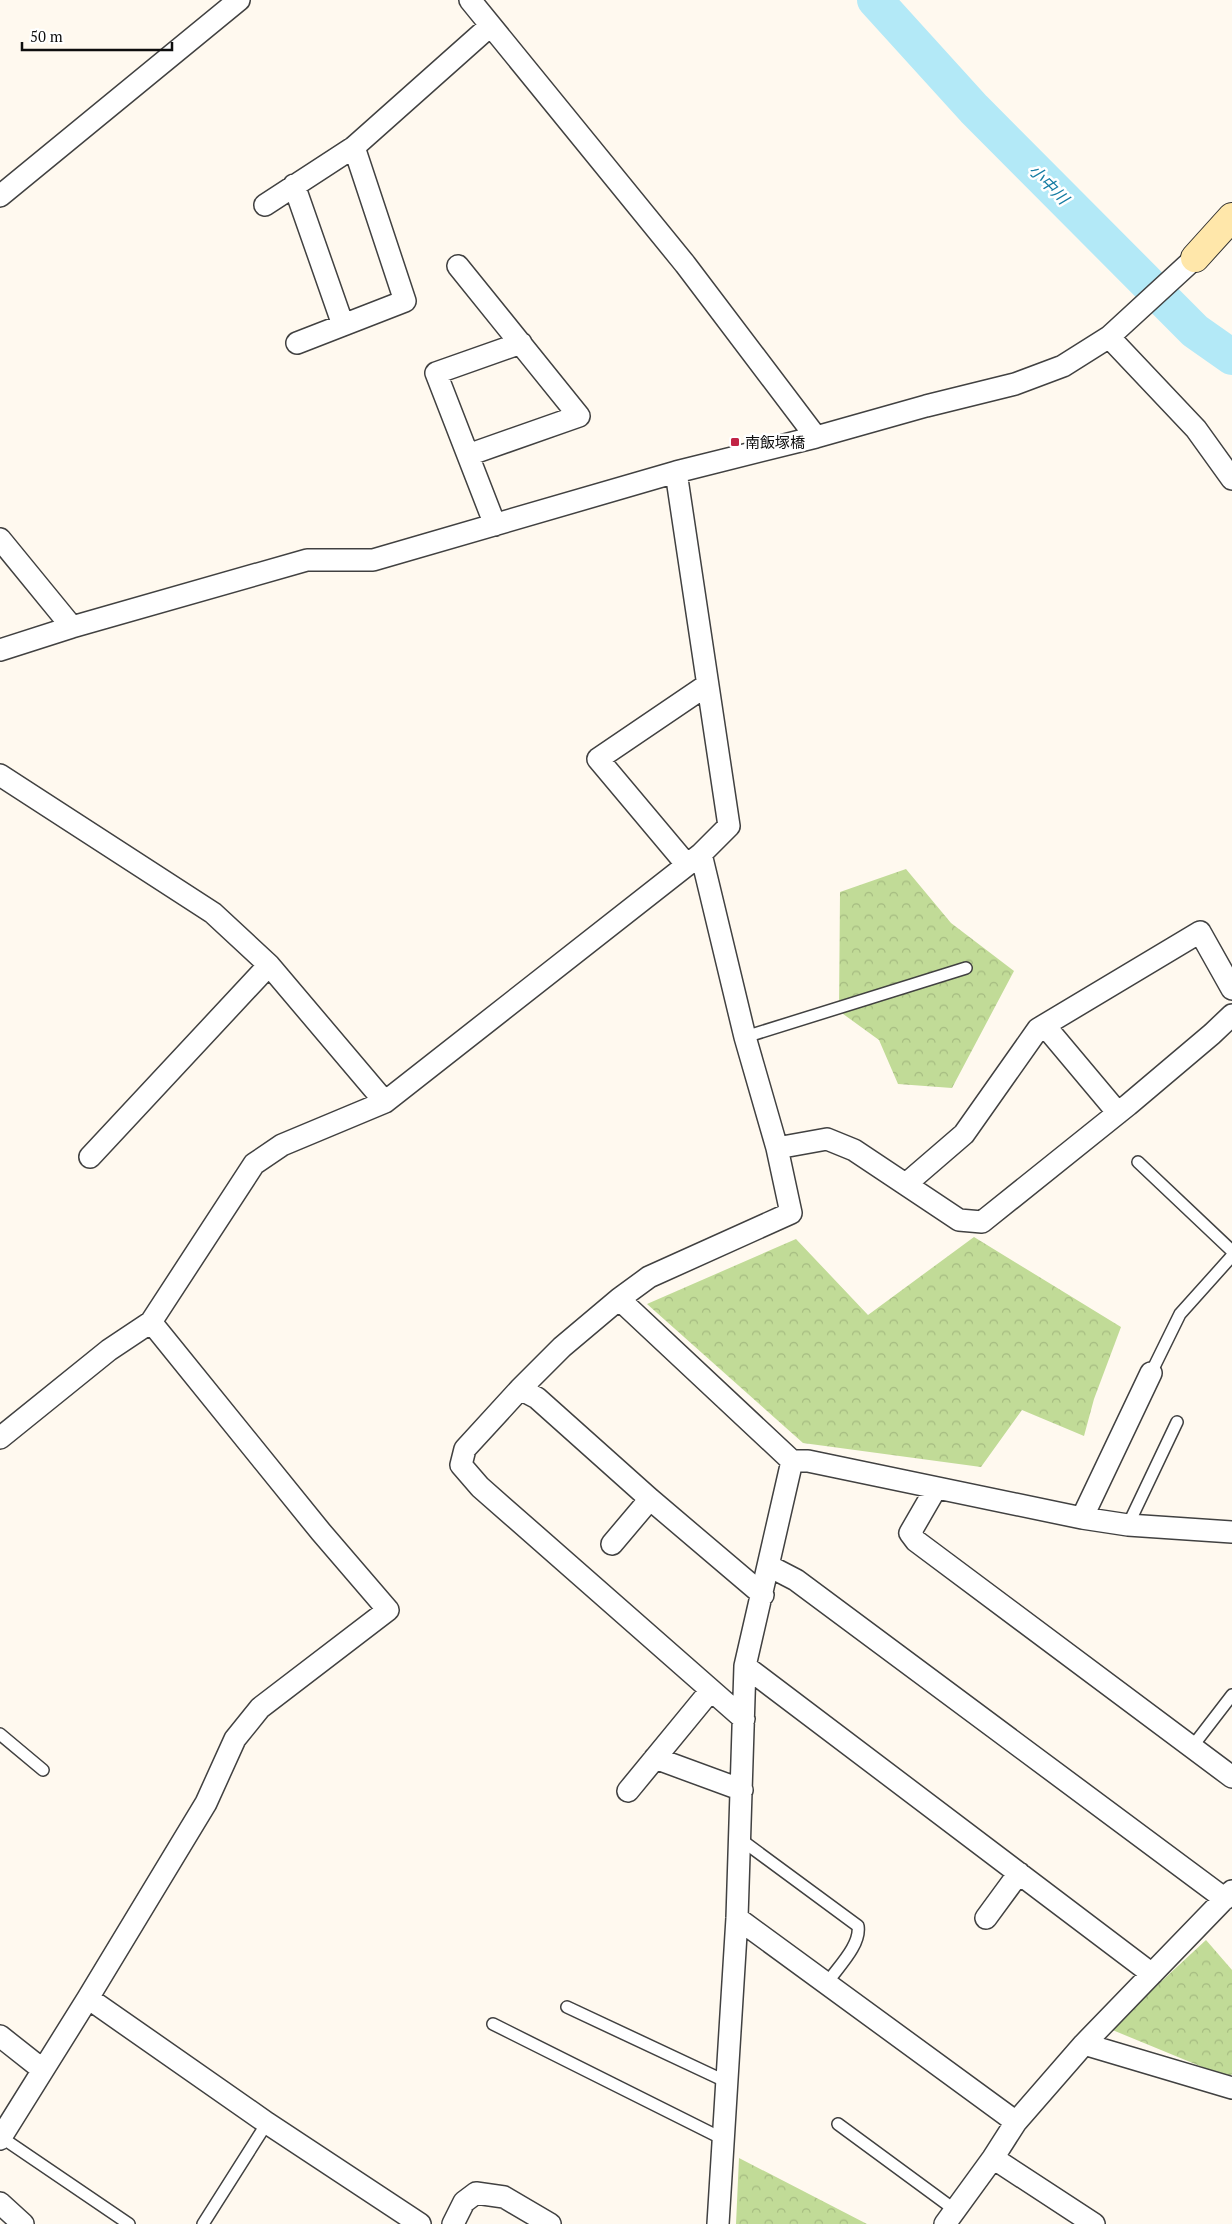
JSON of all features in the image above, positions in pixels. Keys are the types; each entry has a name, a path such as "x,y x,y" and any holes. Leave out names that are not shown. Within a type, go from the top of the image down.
{"street":[{"path":"0,196 239,0"},
{"path":"470,0 685,264 816,437"},
{"path":"265,205 354,147 490,26"},
{"path":"297,343 404,301 354,147"},
{"path":"294,185 343,325"},
{"path":"0,650 72,627 307,560 373,560 676,472 1015,384 1063,366 1109,337 1131,319 1195,258 1232,217"},
{"path":"458,266 579,416 468,454"},
{"path":"1109,337 1196,429 1232,479"},
{"path":"495,525 436,373 521,343"},
{"path":"0,1438 109,1350 151,1322 254,1164 282,1145 385,1102 694,860 729,826 676,472"},
{"path":"0,539 72,627"},
{"path":"707,685 598,758 694,860 777,1148 791,1213 649,1277 619,1299 562,1347 520,1389 465,1449 461,1465 480,1487 744,1719"},
{"path":"0,775 213,913 269,965 385,1102"},
{"path":"906,1184 964,1134 1038,1029 1200,932 1232,989"},
{"path":"90,1157 269,965"},
{"path":"777,1148 827,1139 854,1150 959,1220 982,1222 1118,1113 1232,1015"},
{"path":"1045,1026 1118,1113"},
{"path":"619,1299 792,1462 808,1461 1082,1518 1128,1525 1230,1528"},
{"path":"0,2138 88,1998 206,1803 235,1739 260,1708 388,1610 321,1532 151,1322"},
{"path":"1082,1518 1151,1373"},
{"path":"520,1389 537,1398 650,1499 763,1594"},
{"path":"718,2224 738,1918 745,1666 792,1462"},
{"path":"936,1488 910,1533 916,1541 1232,1777"},
{"path":"612,1544 650,1499"},
{"path":"769,1566 796,1580 1228,1895 1084,2044 1016,2122 993,2158 950,2217"},
{"path":"745,1666 1152,1974"},
{"path":"628,1791 711,1690"},
{"path":"655,1758 742,1790"},
{"path":"986,1918 1019,1873"},
{"path":"738,1918 1016,2122"},
{"path":"88,1998 267,2122 420,2224"},
{"path":"0,2036 43,2070"},
{"path":"1084,2044 1232,2088"},
{"path":"993,2158 1094,2224"},
{"path":"453,2224 464,2202 476,2193 504,2197 550,2224"},
{"path":"0,2204 23,2224"}],"lane":[{"path":"745,1037 966,968"},
{"path":"1138,1162 1232,1251"},
{"path":"1151,1373 1180,1314 1232,1256"},
{"path":"1128,1525 1177,1422"},
{"path":"1192,1747 1232,1695"},
{"path":"0,1734 43,1770"},
{"path":"740,1838 858,1926 859,1932 855,1944 827,1983"},
{"path":"567,2007 727,2082"},
{"path":"493,2024 723,2138"},
{"path":"203,2224 267,2122"},
{"path":"838,2124 950,2217"},
{"path":"0,2138 129,2224"}],"green space":[{"path":"906,869 951,923 1014,971 952,1088 898,1084 879,1040 839,1011 840,892"},
{"path":"974,1237 1121,1327 1094,1399 1084,1436 1022,1410 981,1467 803,1443 647,1304 796,1239 868,1315"},
{"path":"1206,1940 1232,1970 1232,2074 1229,2078 1110,2029"},
{"path":"739,2158 867,2224 736,2224"}],"waterway":[{"name":"小中川","path":"875,0 974,109 1195,331 1232,357"}],"place":[{"name":"南飯塚橋","path":"735,442"}]}
